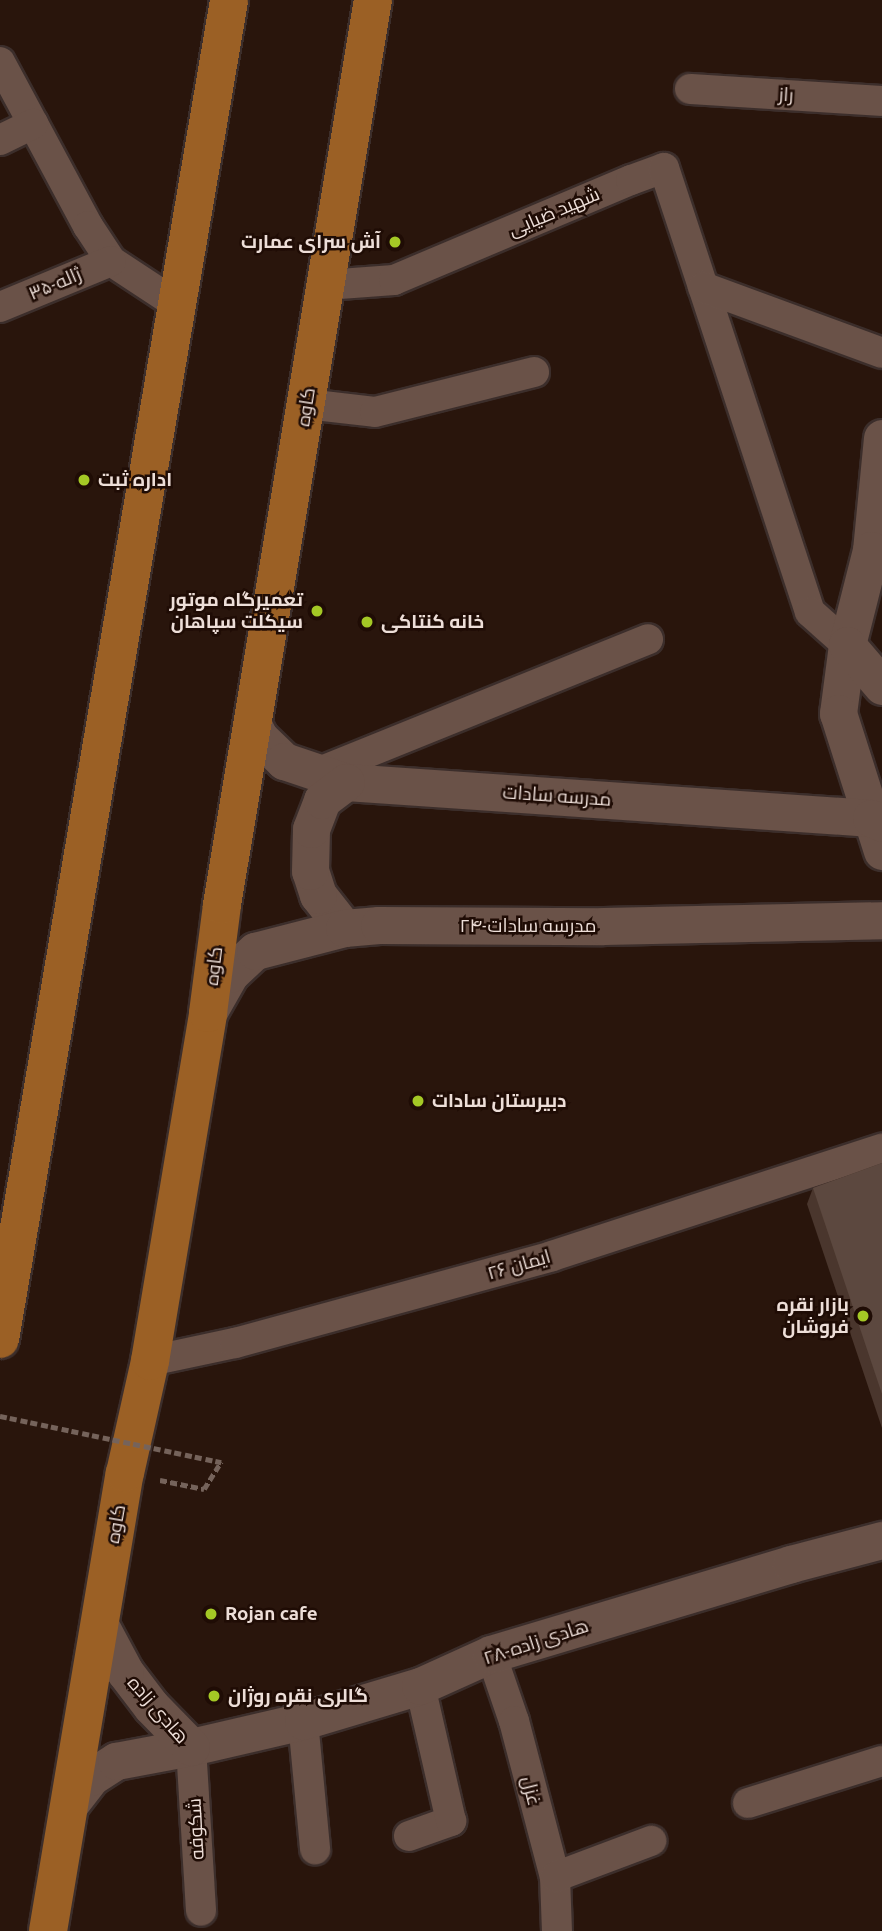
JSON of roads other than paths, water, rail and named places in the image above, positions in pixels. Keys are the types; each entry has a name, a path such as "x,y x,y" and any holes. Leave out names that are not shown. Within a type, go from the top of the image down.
{"main road":[{"path":"0,1339 12,1196 178,305 229,0"},
{"name":"کاوه","path":"48,1931 129,1450 150,1361 208,1013 252,723 373,0"}],"street":[{"path":"0,62 88,226 111,261 178,305"},
{"name":"راز","path":"690,89 882,101"},
{"path":"0,141 33,124"},
{"name":"شهید ضیایی","path":"326,285 394,279 631,180 664,169 810,612 847,645"},
{"name":"۳۵-ژاله","path":"0,307 111,261"},
{"path":"704,287 882,353"},
{"path":"306,404 375,412 534,372"},
{"path":"878,831 838,713 847,645 877,551 882,438"},
{"path":"344,928 318,895 310,871 311,829 331,777 648,639"},
{"path":"847,645 882,686"},
{"name":"مدرسه سادات","path":"252,723 259,737 284,761 331,777 878,831"},
{"name":"۲۴-مدرسه سادات","path":"208,1013 230,974 255,951 344,928 379,925 603,926 882,920"},
{"name":"۲۶ ایمان","path":"150,1361 235,1343 552,1256 882,1149"},
{"name":"۲۸-هادی زاده","path":"191,1747 303,1721 420,1686 491,1654 791,1564 882,1540"},
{"name":"هادی زاده","path":"99,1623 125,1672 151,1706 191,1747"},
{"name":"غزل","path":"491,1654 514,1721 555,1877 557,1931"},
{"path":"410,1836 451,1821 420,1686"},
{"path":"303,1721 315,1849"},
{"name":"هادی زاده","path":"70,1804 91,1777 116,1761 191,1747"},
{"name":"شکوفه","path":"191,1747 201,1911"},
{"path":"748,1803 882,1760"},
{"path":"555,1877 652,1841"}],"place":[{"name":"آش سرای عمارت","path":"395,242"},
{"name":"اداره ثبت","path":"84,480"},
{"name":"تعمیرگاه موتور سیکلت سپاهان","path":"317,611"},
{"name":"خانه کنتاکی","path":"367,622"},
{"name":"دبیرستان سادات","path":"418,1101"},
{"name":"بازار نقره فروشان","path":"863,1316"},
{"name":"Rojan cafe","path":"211,1614"},
{"name":"گالری نقره روژان","path":"214,1696"}]}
